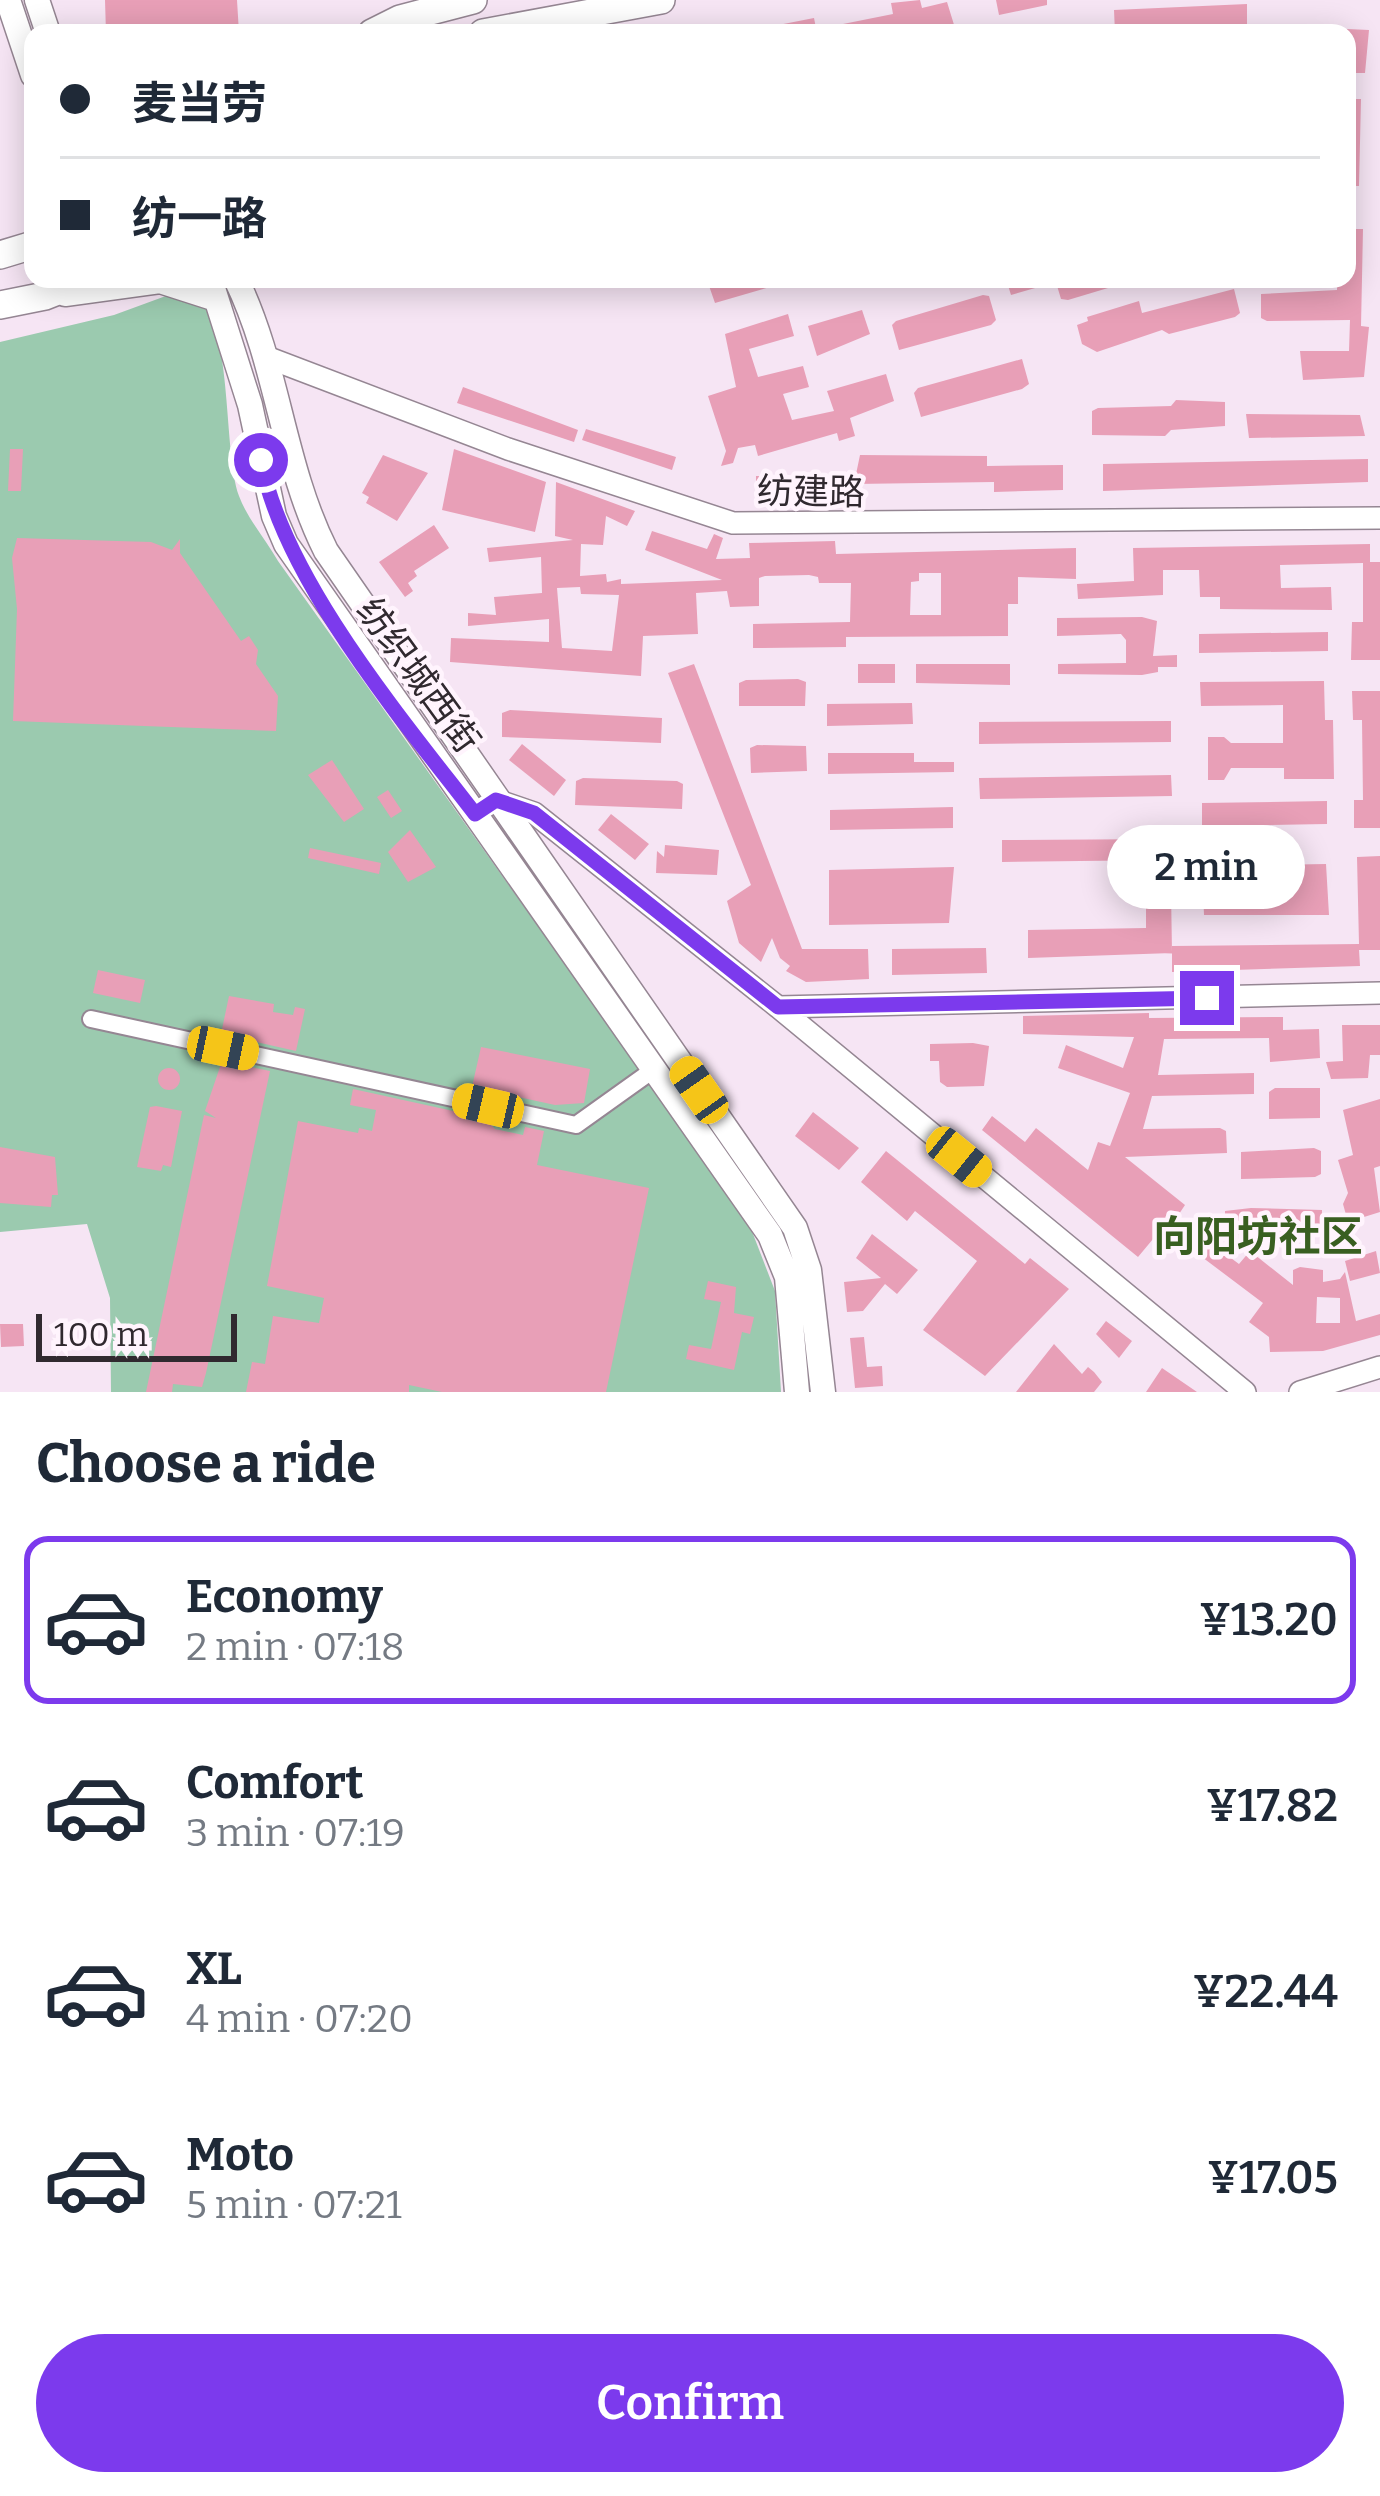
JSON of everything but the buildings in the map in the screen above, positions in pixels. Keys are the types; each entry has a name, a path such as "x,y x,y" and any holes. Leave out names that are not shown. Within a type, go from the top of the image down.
{"main road":[{"path":"8,0 24,47"},
{"path":"390,24 473,0"},
{"path":"532,24 661,0"},
{"path":"45,296 65,288"},
{"path":"0,304 106,288"},
{"name":"纺织城西街","path":"242,288 269,358 297,489 326,551 653,1070 778,1252 789,1290 796,1392"},
{"name":"纺织城西街","path":"213,289 250,405 274,516 286,544 795,1228 809,1270 823,1392"}],"street":[{"name":"纺建路","path":"269,358 508,449 733,523 1380,518"},
{"path":"486,807 534,813 778,1007 1245,1392"},
{"path":"778,1007 1380,993"},
{"path":"91,1019 575,1125 653,1070"},
{"path":"1300,1392 1380,1367"}],"green space":[{"path":"174,293 200,302 218,338 234,476 252,521 748,1221 775,1291 781,1392 111,1392 110,1298 87,1224 0,1232 0,342 114,315"}],"district":[{"name":"向阳坊社区","path":"1258,1236"}],"route":[{"path":"261,460 274,516 302,574 475,814 496,800 534,813 778,1007 1207,998"}]}
